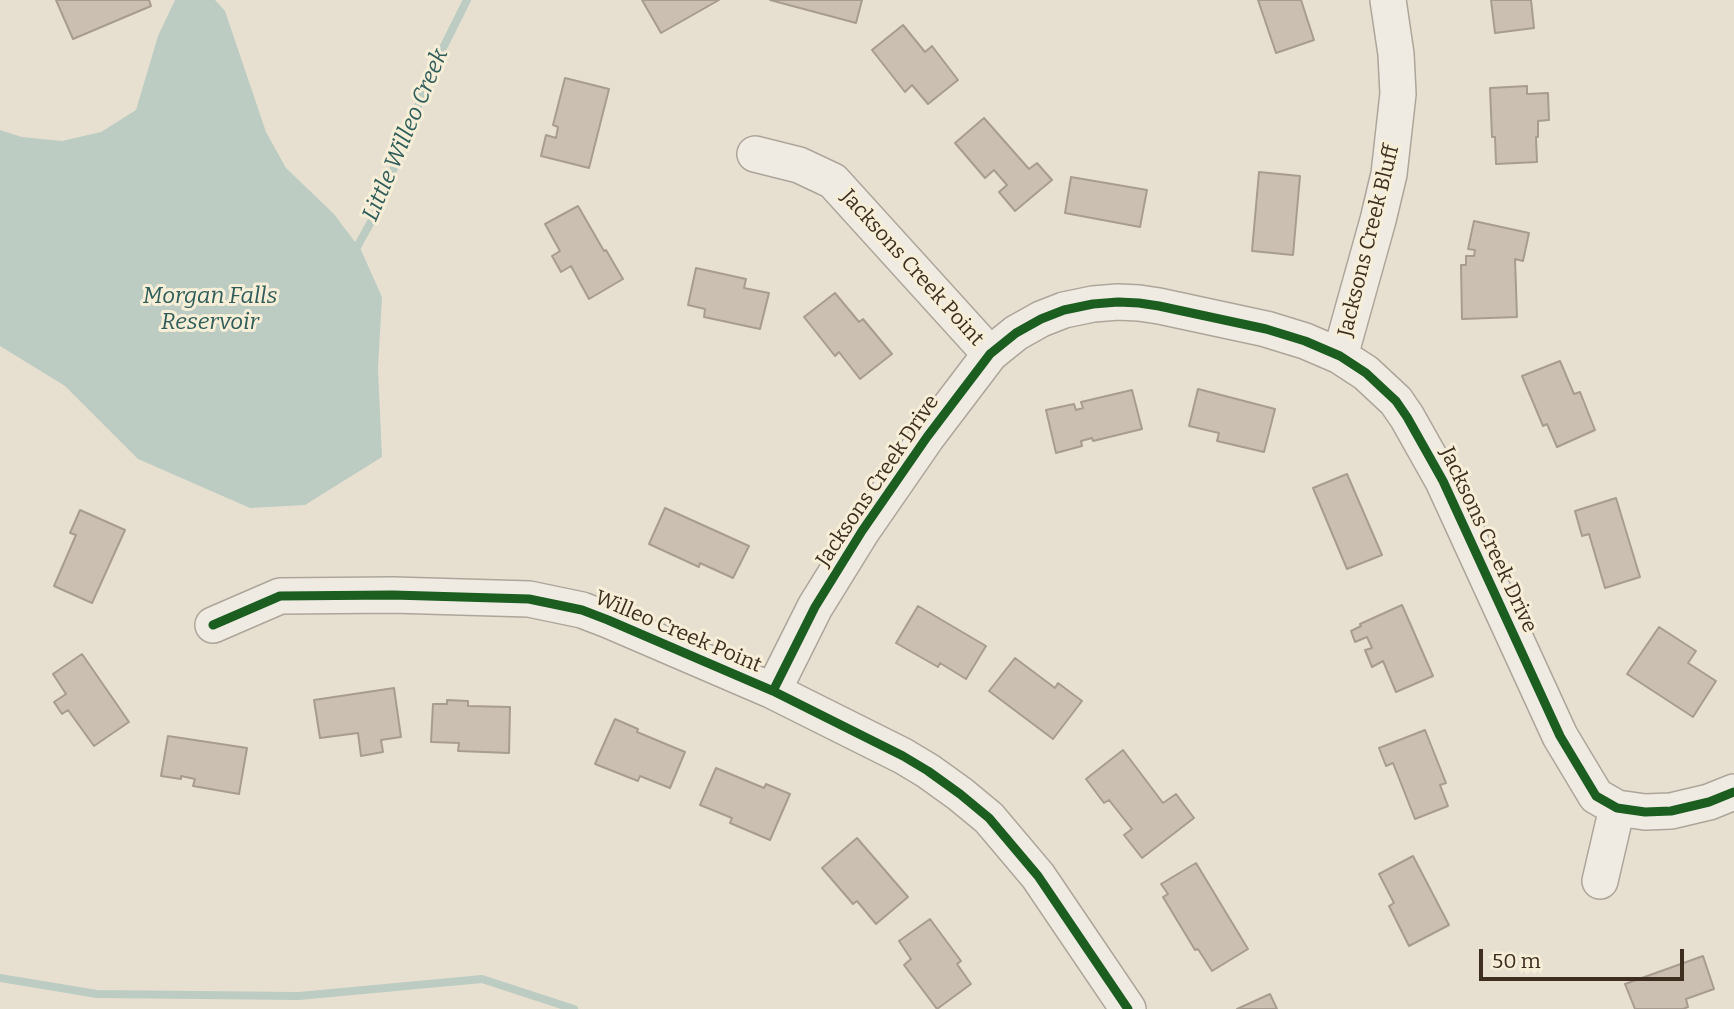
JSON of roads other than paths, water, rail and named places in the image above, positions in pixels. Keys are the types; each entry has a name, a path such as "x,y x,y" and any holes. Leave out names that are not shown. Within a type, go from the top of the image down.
{"street":[{"name":"Jacksons Creek Bluff","path":"1340,356 1378,220 1391,162 1398,94 1396,54 1388,0"},
{"name":"Jacksons Creek Point","path":"755,154 799,165 833,181 990,354"},
{"name":"Jacksons Creek Drive","path":"773,691 815,607 862,531 927,437 990,354 1016,333 1064,310 1118,302 1159,306 1266,329 1340,356 1366,373 1396,401 1443,481 1560,736 1596,796 1617,808"},
{"name":"Willeo Creek Point","path":"213,625 280,596 529,599 599,616 773,691 903,756 939,779 989,818 1038,876 1128,1009"},
{"path":"1600,881 1617,808 1645,812 1671,811 1709,802 1734,792"}],"water":[{"name":"Morgan Falls Reservoir","path":"175,0 215,0 225,11 266,132 286,168 334,214 361,250 382,297 378,368 382,457 305,505 250,508 138,459 65,386 0,346 0,130 22,137 62,141 101,132 136,110 158,36"}],"waterway":[{"name":"Little Willeo Creek","path":"350,247 357,247 378,209 432,70 467,0"},
{"path":"0,978 97,994 299,996 482,979 574,1009"}]}
